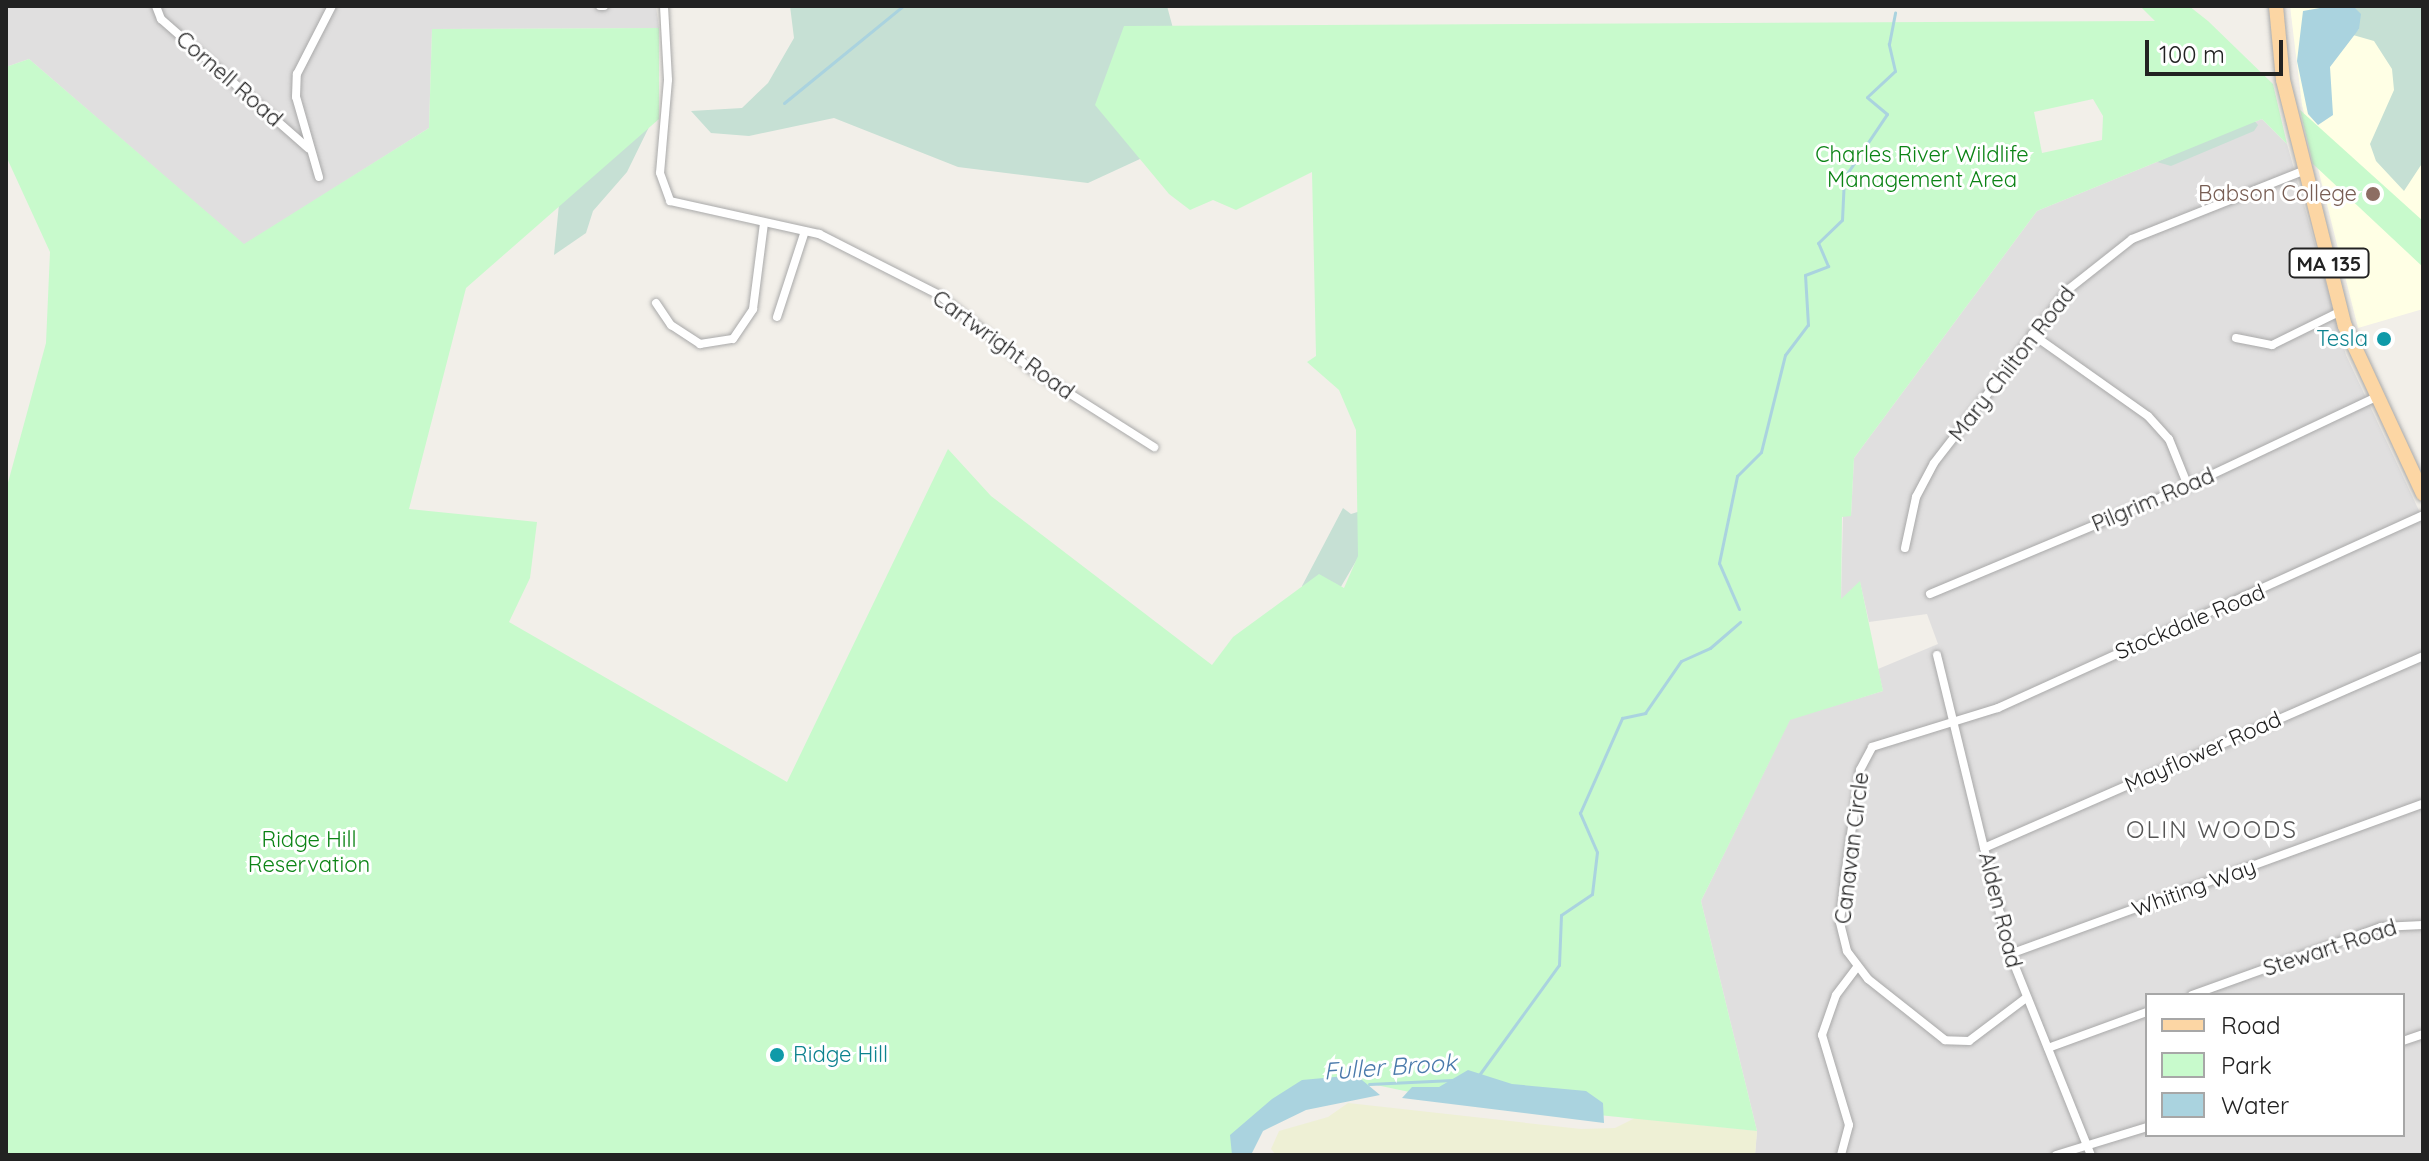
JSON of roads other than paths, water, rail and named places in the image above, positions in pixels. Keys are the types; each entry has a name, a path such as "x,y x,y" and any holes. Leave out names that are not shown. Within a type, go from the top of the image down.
{"main road":[{"name":"MA 135","path":"2276,6 2281,66 2341,311 2374,398 2423,494"}],"street":[{"name":"Cornell Road","path":"156,6 170,27 308,148"},
{"path":"319,177 308,148 297,74 332,6"},
{"name":"Cartwright Road","path":"664,6 662,188 670,201 805,231 939,295 1031,369 1154,447"},
{"name":"Mary Chilton Road","path":"1905,548 1923,482 2069,289 2115,250 2305,170"},
{"path":"656,303 671,325 700,344 733,339 753,309 764,223"},
{"path":"777,317 805,231"},
{"path":"2236,338 2272,345 2341,311"},
{"path":"2032,334 2148,416 2169,439 2188,486"},
{"name":"Pilgrim Road","path":"1930,594 2188,486 2374,398"},
{"name":"Stockdale Road","path":"1955,722 2328,562 2423,515"},
{"name":"Alden Road","path":"1937,655 2010,954 2091,1155"},
{"name":"Mayflower Road","path":"1984,848 2423,656"},
{"name":"Canavan Circle","path":"1955,722 1889,738 1864,759 1840,922 1857,967 1933,1036 1957,1043 1984,1033 2026,998"},
{"name":"Whiting Way","path":"2010,954 2423,804"},
{"name":"Stewart Road","path":"2198,993 2381,927 2423,925"},
{"path":"1841,1155 1849,1125 1822,1035 1836,995 1857,967"},
{"path":"2048,1048 2145,1013"},
{"path":"2056,1155 2086,1143 2145,1128"}],"water":[{"path":"2353,6 2361,14 2359,29 2330,67 2333,115 2318,125 2308,114 2297,61 2303,11"},
{"path":"1468,1070 1512,1084 1586,1091 1603,1103 1604,1123 1402,1098 1412,1087 1439,1087"},
{"path":"1356,1075 1380,1095 1306,1110 1263,1131 1251,1155 1232,1155 1230,1135 1272,1099 1302,1080"}],"waterway":[{"path":"784,103 903,6"},
{"name":"Fuller Brook","path":"1739,609 1719,563 1737,476 1761,452 1785,355 1808,325 1805,275 1828,266 1818,243 1842,220 1844,178 1887,114 1867,97 1895,71 1889,44 1895,13"},
{"name":"Fuller Brook","path":"1479,1075 1559,965 1561,915 1592,894 1597,852 1580,813 1622,718 1645,713 1681,661 1710,648 1740,622"},
{"name":"Fuller Brook","path":"1369,1084 1453,1080"}],"place":[{"name":"Babson College","path":"2373,194"},
{"name":"Tesla","path":"2384,339"},
{"name":"Ridge Hill","path":"777,1055"}],"district":[{"name":"OLIN WOODS","path":"2212,830"}],"park label":[{"name":"Charles River Wildlife Management Area","path":"1922,166"},
{"name":"Ridge Hill Reservation","path":"309,852"}]}
